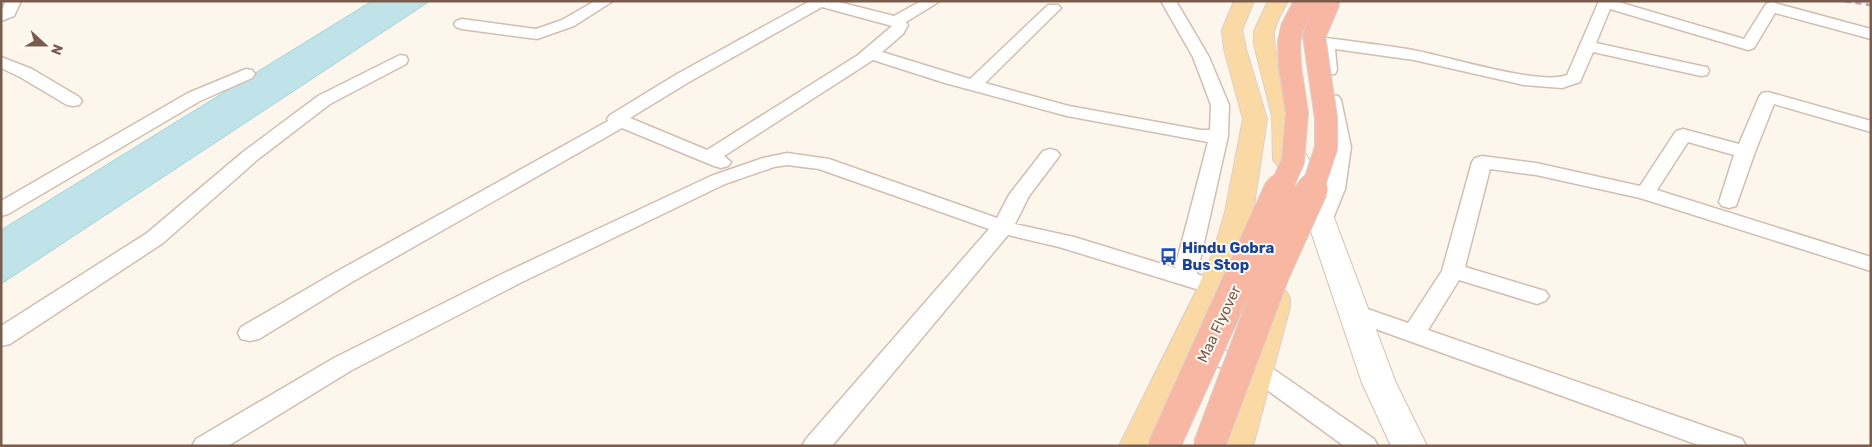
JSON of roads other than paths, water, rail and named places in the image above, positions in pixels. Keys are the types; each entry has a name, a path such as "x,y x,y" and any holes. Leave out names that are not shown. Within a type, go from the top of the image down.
{"highway":[{"name":"Maa Flyover","path":"1164,446 1293,161 1297,113 1290,67 1289,42 1292,28 1306,1"},
{"name":"Maa Flyover","path":"1209,446 1274,273 1308,201 1326,148 1326,118 1314,36 1329,1"}],"main road":[{"path":"1137,446 1183,347 1198,283 1227,254 1238,212 1253,139 1255,119 1235,49 1232,30 1244,1"},
{"path":"1236,446 1275,307 1286,132 1264,44 1264,31 1278,1"}],"street":[{"path":"1,16 9,13 14,1"},
{"path":"462,24 537,34 568,23 606,1"},
{"path":"896,21 932,1"},
{"path":"1168,1 1201,57 1220,105 1219,136 1198,283"},
{"path":"710,157 872,54 897,31 900,25 896,21 820,2 683,78 616,119 742,170"},
{"path":"1321,221 1335,189 1341,147 1331,94 1326,44 1414,55 1524,80 1562,83 1574,78 1605,3 1748,45 1771,7 1871,34"},
{"path":"972,85 1053,8"},
{"path":"1586,46 1701,72"},
{"path":"872,54 972,85 1067,111 1202,136 1219,136"},
{"path":"1,338 155,238 250,156 324,100 400,60"},
{"path":"1,62 26,73 73,101"},
{"path":"1,210 194,97 246,74"},
{"path":"1729,202 1745,152 1768,97 1871,126"},
{"path":"250,333 353,272 621,121"},
{"path":"1286,132 1305,175 1379,383 1409,446"},
{"path":"1645,193 1683,135 1745,152"},
{"path":"816,446 1003,227 1019,195 1050,155"},
{"path":"206,446 342,364 400,334 701,188 742,170 787,159 822,163 1003,227 1074,245 1275,307"},
{"path":"1414,333 1453,271 1482,162 1536,169 1645,193 1871,264"},
{"path":"1453,271 1537,296"},
{"path":"1353,312 1732,446"},
{"path":"1183,347 1257,370 1364,446"}],"water":[{"path":"372,1 430,1 1,284 1,230"}],"railway":[{"path":"1845,1 1871,5"}],"place":[{"name":"Hindu Gobra Bus Stop","path":"1168,257"}]}
